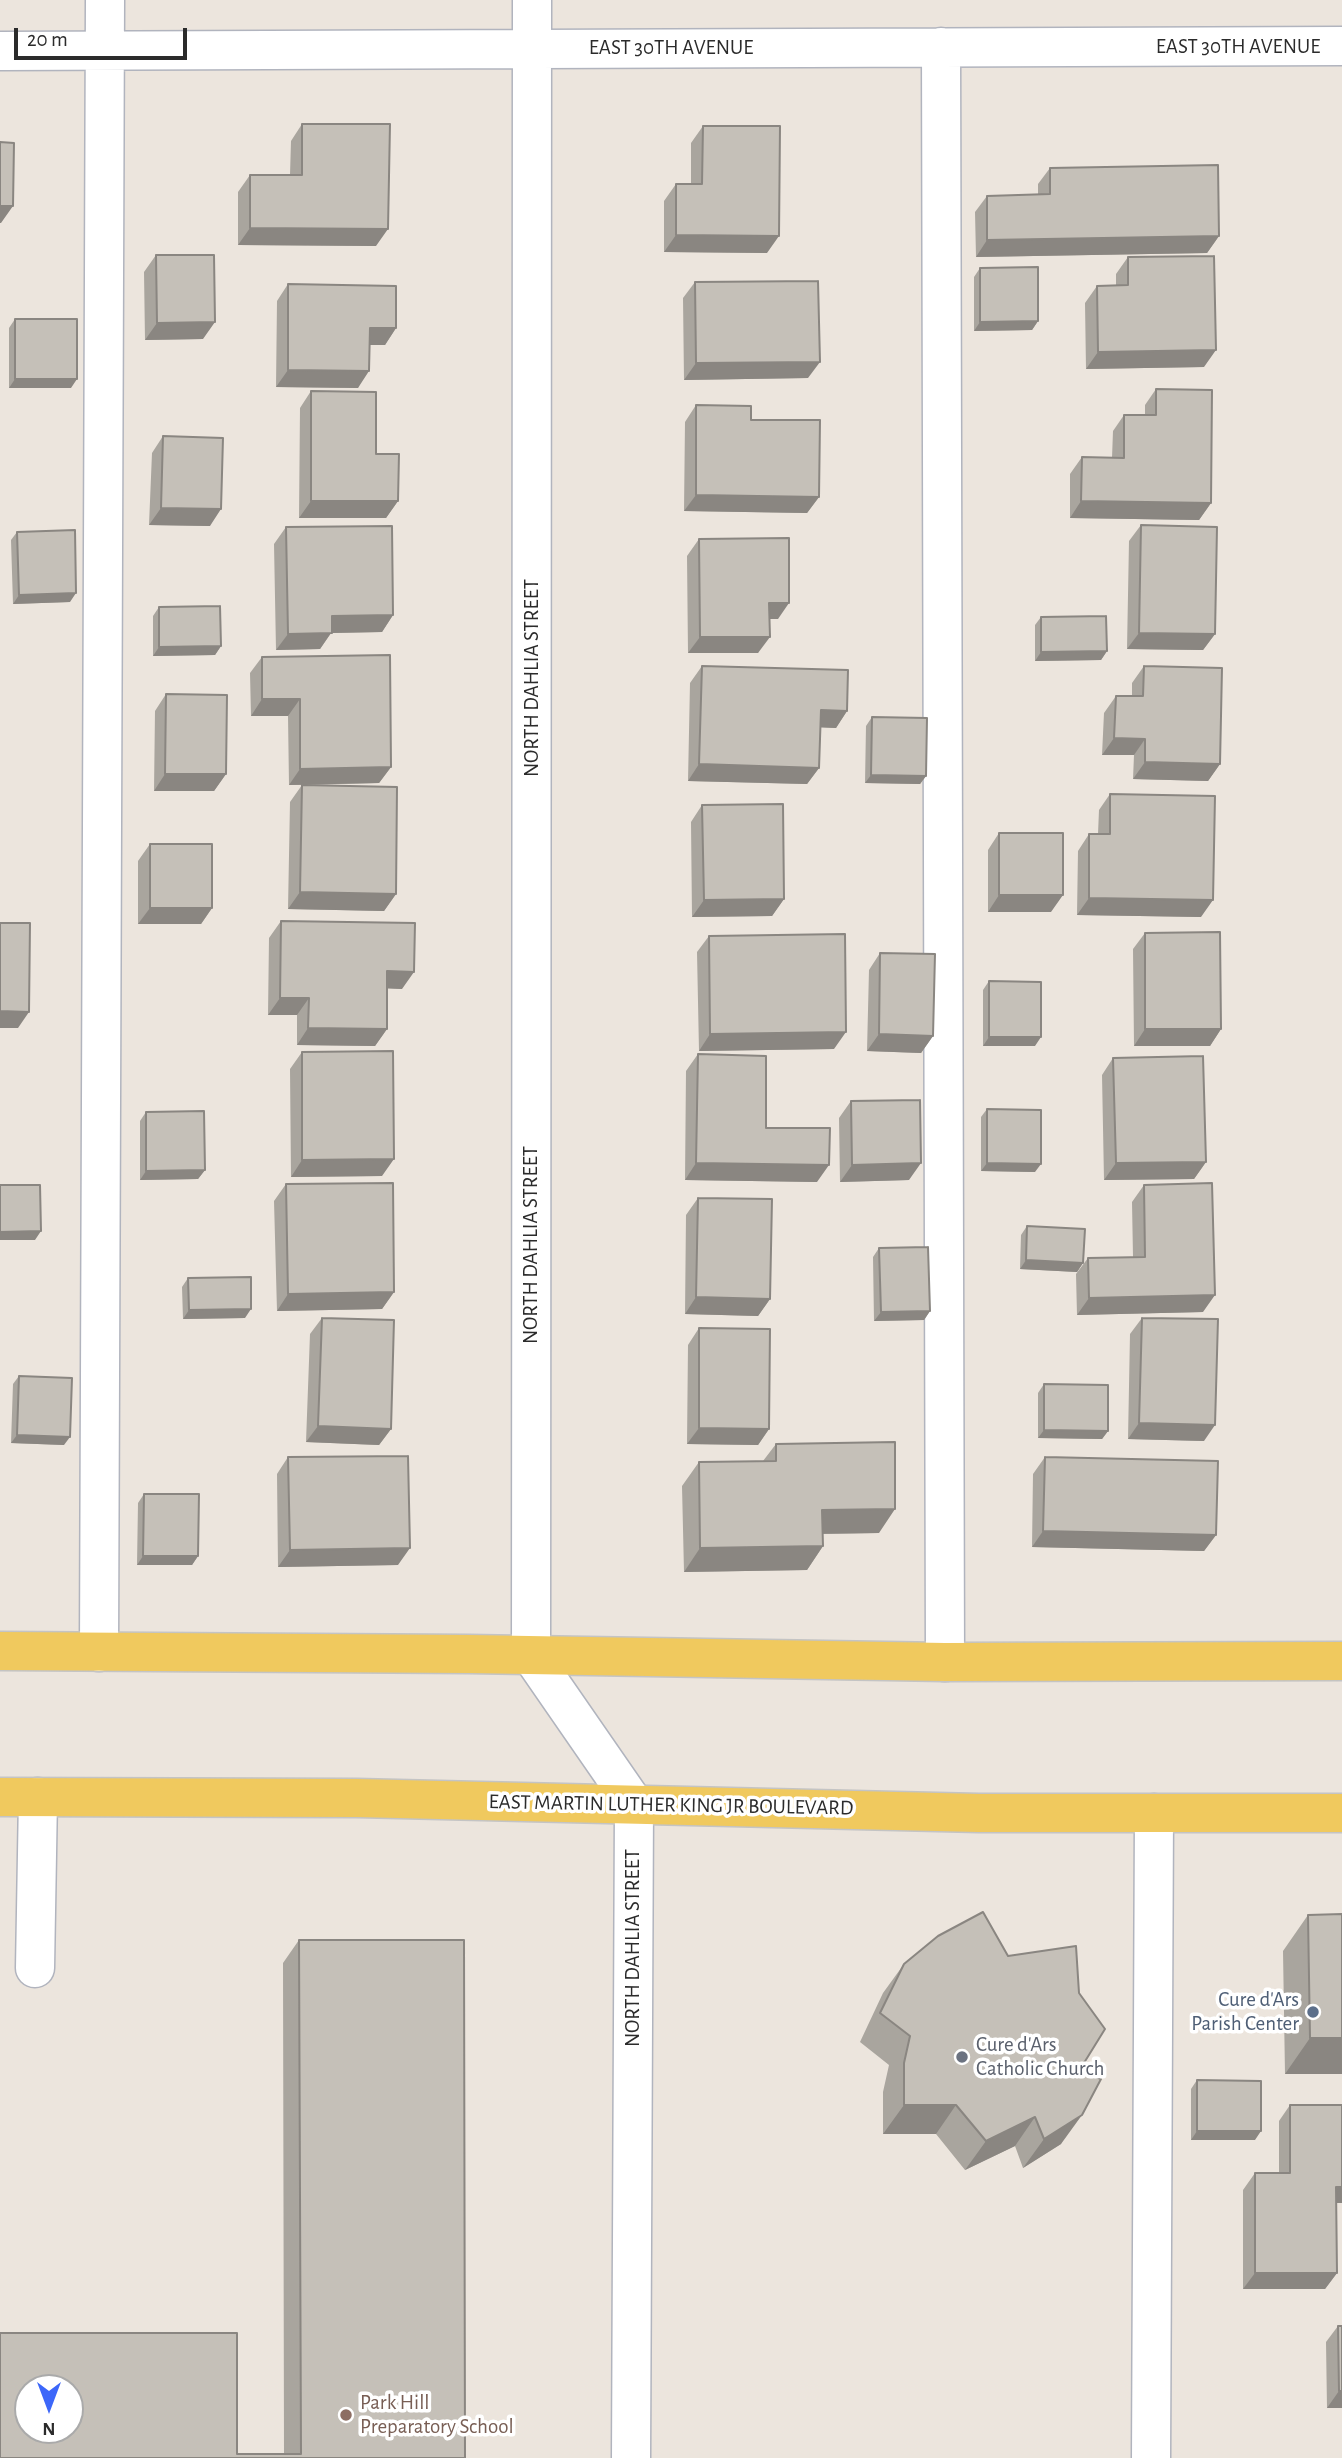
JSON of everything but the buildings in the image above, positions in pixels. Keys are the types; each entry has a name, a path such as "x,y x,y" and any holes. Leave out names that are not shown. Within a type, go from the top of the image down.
{"main road":[{"path":"0,1651 531,1655 945,1662 1342,1661"},
{"name":"EAST MARTIN LUTHER KING JR BOULEVARD","path":"0,1797 357,1798 979,1813 1342,1813"}],"street":[{"path":"99,1652 105,0"},
{"name":"NORTH DAHLIA STREET","path":"531,1655 532,0"},
{"name":"EAST 30TH AVENUE","path":"0,51 1342,46"},
{"path":"942,47 945,1662"},
{"path":"531,1655 634,1804"},
{"path":"35,1968 38,1797"},
{"name":"NORTH DAHLIA STREET","path":"631,2458 634,1804"},
{"path":"1151,2458 1154,1813"}],"place":[{"name":"Cure d'Ars Parish Center","path":"1313,2012"},
{"name":"Cure d'Ars Catholic Church","path":"962,2057"},
{"name":"Park Hill Preparatory School","path":"346,2415"}]}
